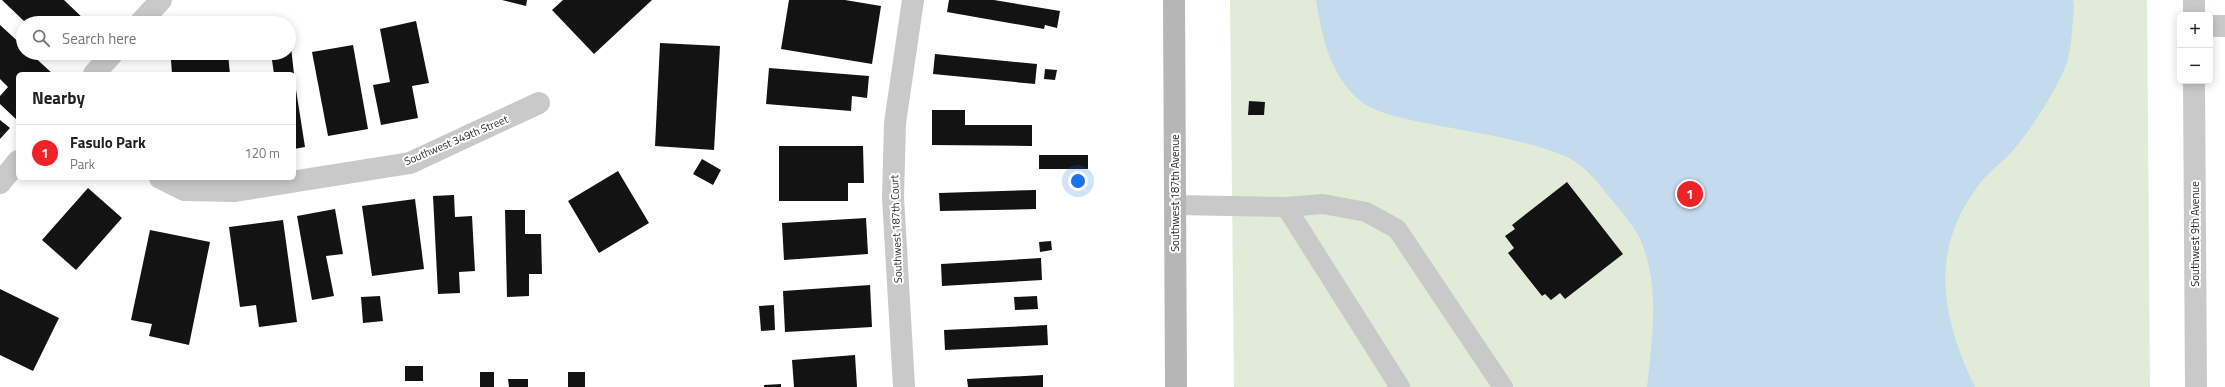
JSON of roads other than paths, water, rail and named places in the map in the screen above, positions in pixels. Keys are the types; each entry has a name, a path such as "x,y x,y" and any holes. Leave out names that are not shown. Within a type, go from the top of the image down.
{"street":[{"path":"146,16 161,0"},
{"name":"Southwest 187th Court","path":"904,387 893,197 895,123 913,0"},
{"name":"Southwest 187th Avenue","path":"1174,0 1176,387"},
{"path":"2194,0 2194,12"},
{"path":"2213,26 2225,26"},
{"path":"96,72 107,60"},
{"name":"Southwest 9th Avenue","path":"2194,84 2196,387"},
{"name":"Southwest 349th Street","path":"164,180 184,190 235,191 410,163 539,103"},
{"path":"0,183 16,164"}],"lane":[{"path":"1176,205 1286,207 1323,204 1366,212 1397,229 1503,387"},
{"path":"1286,207 1400,387"}],"water":[{"path":"1316,0 2073,0 2074,8 2070,51 2066,65 2057,85 2044,108 2022,140 1981,182 1964,207 1953,232 1947,258 1945,283 1948,309 1963,361 1975,387 1647,387 1653,315 1653,297 1648,261 1636,232 1596,181 1579,164 1552,151 1512,140 1394,116 1381,112 1362,102 1342,81 1329,56 1321,28"}],"place":[{"name":"Fasulo Park","path":"1690,194"}]}
